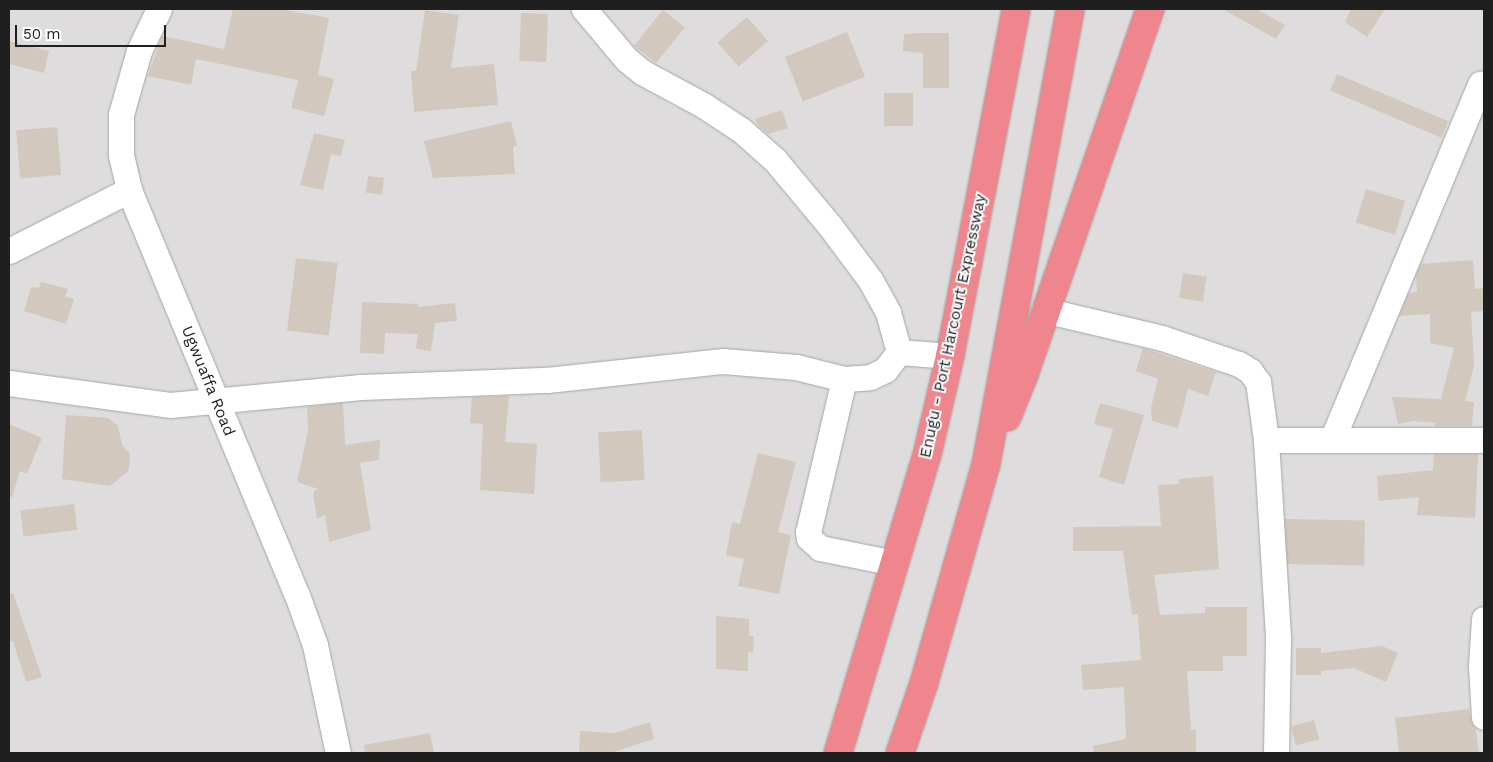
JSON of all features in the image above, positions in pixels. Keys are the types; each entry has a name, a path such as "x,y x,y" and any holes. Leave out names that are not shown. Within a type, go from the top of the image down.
{"highway":[{"name":"Enugu - Port Harcourt Expressway","path":"838,753 927,455 950,356 1016,9"},
{"path":"900,753 924,683 986,464 1070,9"},
{"path":"986,464 1024,375 1044,310 1150,9"}],"street":[{"name":"Ugwuaffa Road","path":"159,9 134,64 121,114 121,155 128,190 217,399 315,645 338,753"},
{"path":"584,9 627,60 642,72 710,110 741,130 775,160 830,226 871,281 888,312 899,352"},
{"path":"1332,440 1480,84"},
{"path":"9,251 128,190"},
{"path":"1044,310 1162,338 1239,364 1250,371 1258,382 1266,440 1278,639 1276,753"},
{"path":"899,352 950,356"},
{"path":"9,384 170,405 217,399 361,387 547,380 723,361 796,367 844,379 870,377 885,370 899,352"},
{"path":"844,379 810,523 809,538 820,548 895,563"},
{"path":"1266,440 1484,440"},
{"path":"1484,619 1481,666 1484,717"}],"shaded area":[{"path":"9,9 1484,9 1484,753 9,753"}],"building":[{"path":"233,9 279,9 329,18 318,75 334,79 324,116 291,108 298,80 196,59 191,85 148,76 162,36 224,49"},
{"path":"1223,9 1256,9 1285,25 1276,39"},
{"path":"1351,9 1385,9 1367,37 1345,22"},
{"path":"425,10 459,15 451,68 494,64 498,105 414,112 411,71 416,71"},
{"path":"663,10 685,28 656,63 634,46"},
{"path":"521,13 548,14 546,62 519,61"},
{"path":"747,17 768,41 739,67 718,43"},
{"path":"847,32 865,77 803,102 785,57"},
{"path":"949,33 949,88 923,88 923,53 903,51 904,34"},
{"path":"9,41 49,51 44,73 9,64"},
{"path":"1337,74 1448,121 1441,138 1330,91"},
{"path":"884,93 913,93 913,126 884,126"},
{"path":"782,110 788,128 768,134 758,125 755,119"},
{"path":"511,121 517,146 513,147 515,174 433,178 424,141"},
{"path":"57,127 61,175 20,178 16,131"},
{"path":"314,133 345,140 341,156 331,154 323,190 300,185"},
{"path":"368,176 384,178 382,195 366,193"},
{"path":"1366,189 1405,201 1395,234 1356,222"},
{"path":"296,258 338,263 329,336 287,330"},
{"path":"1473,260 1475,289 1484,288 1484,311 1471,312 1474,366 1465,401 1474,402 1472,426 1435,426 1435,423 1414,421 1398,424 1392,397 1441,399 1454,348 1430,343 1430,314 1399,316 1409,293 1417,292 1416,275 1421,264"},
{"path":"1183,273 1207,277 1203,301 1179,298"},
{"path":"41,282 68,289 65,297 74,299 66,324 24,311 31,287 39,288"},
{"path":"362,302 418,304 418,307 455,303 457,321 435,323 431,351 416,349 418,334 385,333 384,354 360,353"},
{"path":"1143,348 1216,372 1208,396 1188,389 1178,428 1152,421 1151,408 1158,379 1136,371"},
{"path":"509,396 505,442 537,444 534,494 480,490 483,424 470,423 472,397"},
{"path":"343,403 345,445 380,440 379,460 360,463 371,530 329,542 325,515 317,519 313,492 318,489 297,482 308,431 307,407"},
{"path":"1100,403 1144,415 1124,485 1099,477 1113,429 1094,424"},
{"path":"66,415 108,418 118,426 122,445 130,454 129,470 110,486 62,479"},
{"path":"9,424 42,438 27,474 20,471 12,497 9,497"},
{"path":"642,430 645,480 601,482 598,432"},
{"path":"758,453 796,462 778,532 791,535 779,594 738,586 744,559 726,555 732,522 740,524"},
{"path":"1434,454 1478,454 1475,518 1417,515 1419,497 1379,501 1377,476 1433,470"},
{"path":"1213,476 1219,569 1154,575 1160,615 1205,613 1205,607 1247,607 1247,656 1223,656 1223,671 1187,671 1191,730 1196,730 1196,753 1094,753 1093,746 1126,739 1124,687 1083,690 1081,665 1141,660 1138,614 1132,615 1123,551 1073,551 1073,527 1161,526 1158,485 1179,484 1179,479"},
{"path":"74,504 77,530 24,536 20,511"},
{"path":"1285,519 1365,520 1364,565 1284,564"},
{"path":"13,593 42,677 26,682 13,641 9,642 9,594"},
{"path":"716,616 749,619 749,636 754,636 753,653 748,652 748,671 716,669"},
{"path":"1382,646 1398,653 1386,682 1354,668 1321,671 1321,675 1296,675 1296,648 1321,648 1321,653"},
{"path":"1469,709 1472,724 1476,729 1479,753 1399,753 1395,718"},
{"path":"1314,720 1319,739 1296,746 1291,726"},
{"path":"650,722 654,739 610,753 579,753 580,731 615,733"},
{"path":"430,733 434,753 365,753 364,745"}]}
